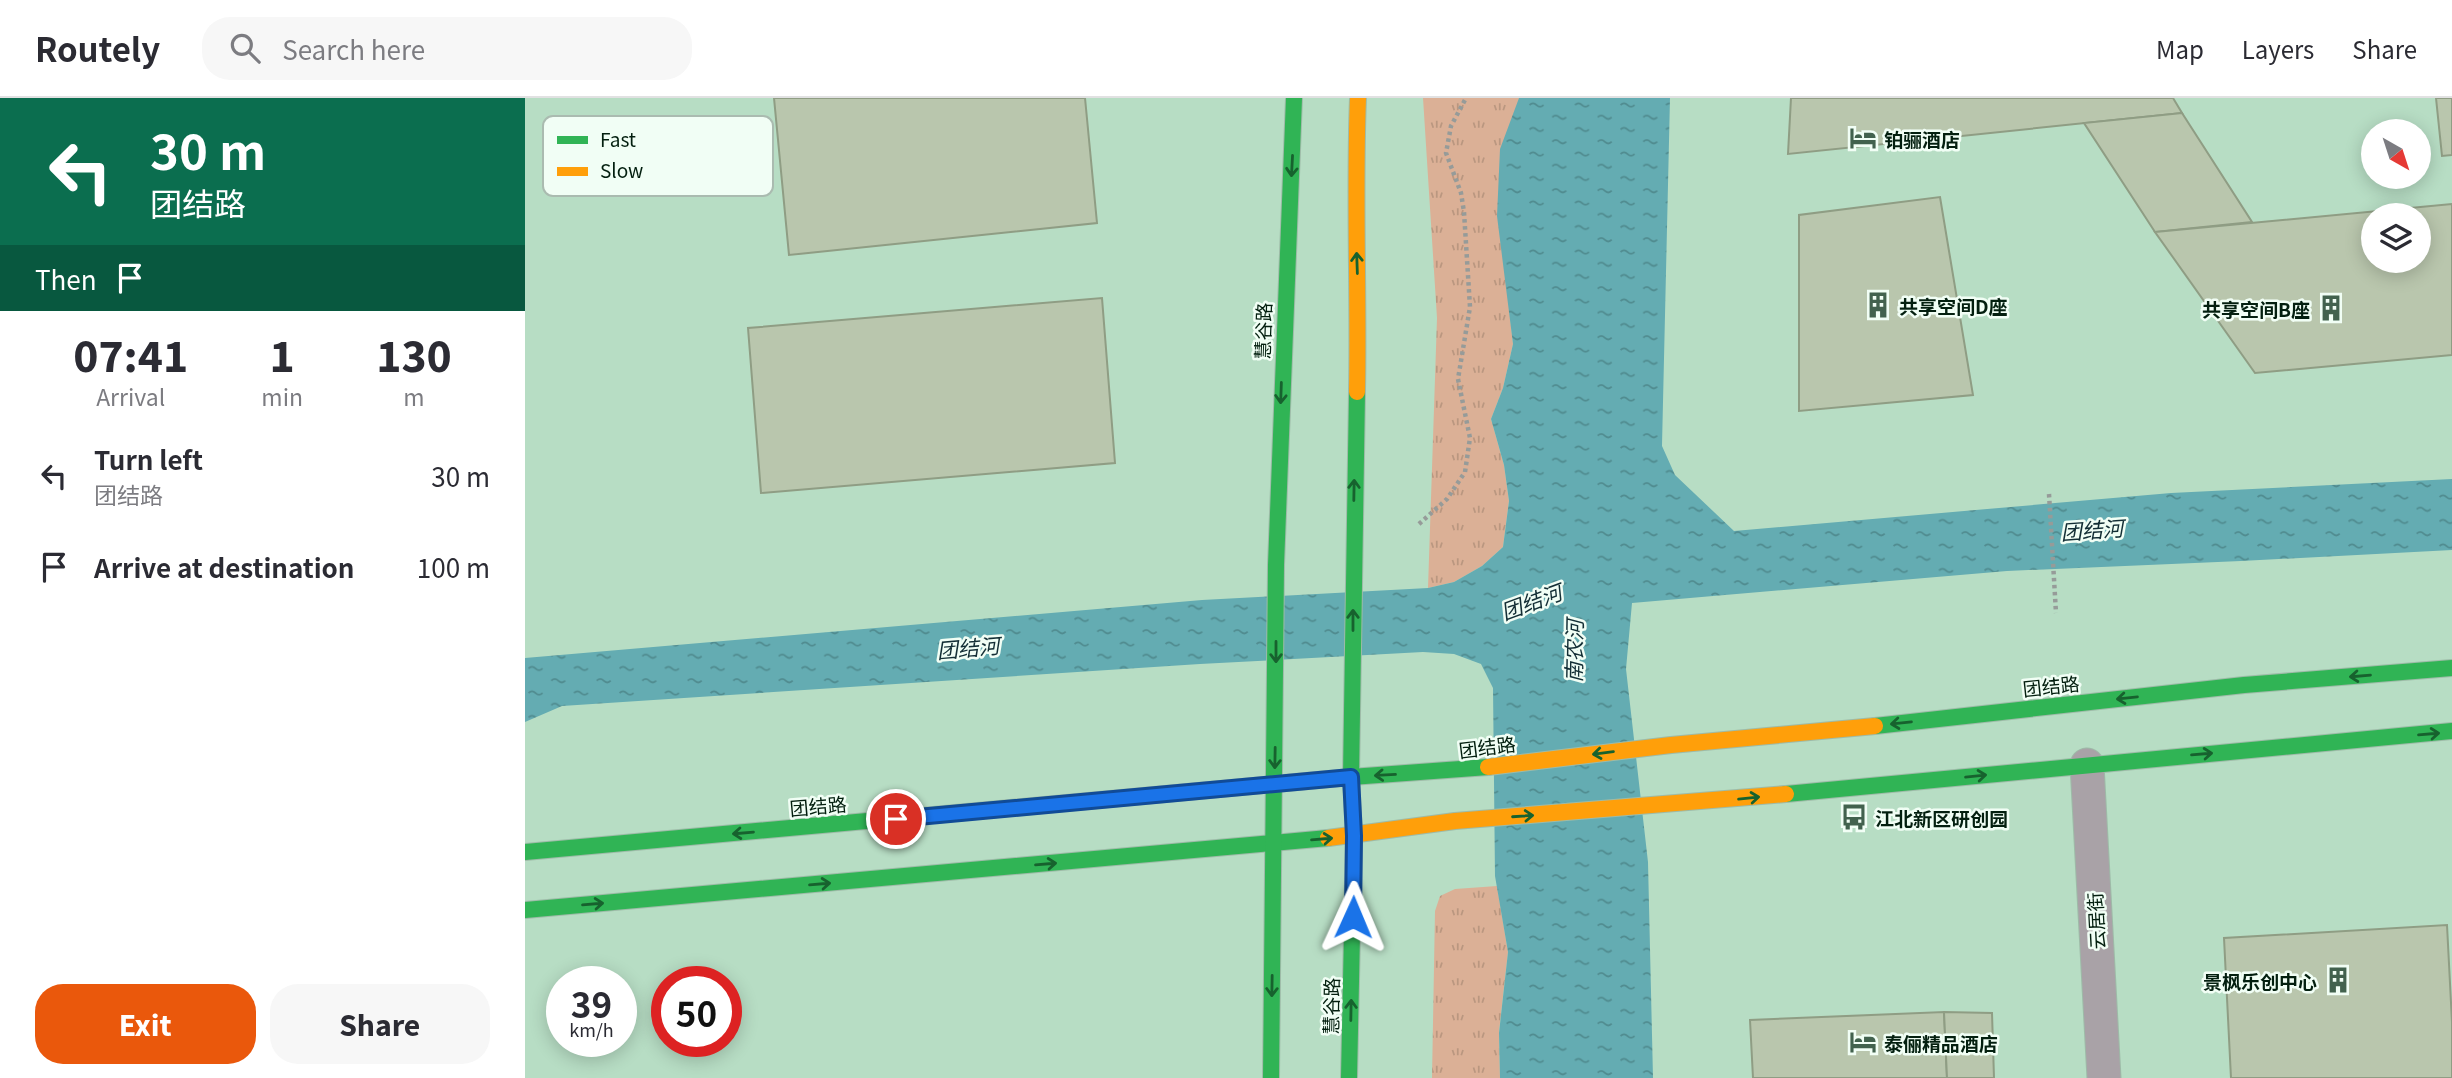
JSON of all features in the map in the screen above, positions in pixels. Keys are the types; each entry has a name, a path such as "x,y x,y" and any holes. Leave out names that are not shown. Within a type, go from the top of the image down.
{"main road":[{"name":"慧谷路","path":"1275,784 1276,565 1294,98"},
{"name":"慧谷路","path":"1349,1078 1354,836 1351,777 1353,558 1359,303 1355,175 1357,98"},
{"name":"团结路","path":"525,852 1351,777 1453,771 1671,745 1811,733 2244,685 2452,668"},
{"path":"525,910 1354,836 1454,821 1681,804 2452,732"},
{"path":"1271,1078 1275,784"}],"street":[{"name":"云居街","path":"2087,765 2104,1078"}],"path":[{"path":"1419,524 1447,499 1465,472 1470,438 1458,379 1470,307 1466,239 1461,193 1446,153 1451,126 1466,98"},
{"path":"2049,494 2056,613"}],"green space":[{"path":"1423,98 1519,98 1507,289 1513,344 1503,388 1491,419 1504,465 1509,501 1503,547 1482,566 1454,582 1428,588 1437,318"},
{"path":"1497,886 1508,952 1499,1032 1500,1078 1432,1078 1435,911 1440,896 1455,889"}],"water":[{"path":"1519,98 1670,98 1662,446 1675,475 1734,531 2171,493 2452,479 2452,550 2007,571 1632,603 1626,669 1648,862 1653,1078 1500,1078 1499,1033 1508,952 1495,876 1493,688 1481,664 1454,654 1423,652 1200,664 562,706 525,722 525,658 1202,600 1428,588 1454,582 1482,566 1503,547 1509,501 1504,465 1491,419 1503,388 1513,344 1497,216 1500,149"}],"building":[{"path":"774,98 1085,98 1097,223 789,255"},
{"name":"铂骊酒店","path":"1791,98 2173,98 2182,113 1788,154"},
{"path":"2436,98 2452,98 2452,155 2442,156"},
{"path":"2182,113 2252,222 2155,232 2084,123"},
{"name":"共享空间D座","path":"1940,197 1973,395 1799,411 1799,215"},
{"name":"共享空间B座","path":"2452,204 2452,355 2255,373 2155,232 2361,213 2361,273 2431,273 2431,206"},
{"path":"1102,298 1115,463 761,493 748,328"},
{"name":"景枫乐创中心","path":"2447,925 2452,1078 2231,1078 2224,938"},
{"path":"1944,1012 1947,1078 1753,1078 1750,1020"},
{"path":"1944,1012 1992,1013 1994,1078 1947,1078"}],"traffic: fast":[{"path":"1271,1078 1276,565 1294,98"},
{"path":"1349,1078 1354,836 1351,777 1357,392"},
{"path":"1875,726 2244,685 2452,668"},
{"path":"1786,794 2452,731"},
{"path":"525,852 1488,767"},
{"path":"525,910 1328,838"}],"traffic: slow":[{"path":"1357,392 1358,98"},
{"path":"1488,767 1671,745 1875,726"},
{"path":"1328,838 1455,821 1786,794"}],"place":[{"name":"铂骊酒店","path":"1863,138"},
{"name":"共享空间D座","path":"1878,305"},
{"name":"共享空间B座","path":"2331,308"},
{"name":"江北新区研创园","path":"1854,817"},
{"name":"景枫乐创中心","path":"2338,980"},
{"name":"泰俪精品酒店","path":"1863,1042"}],"route":[{"path":"896,819 1351,777 1354,836 1353,917"}],"water label":[{"name":"团结河","path":"2092,529"},
{"name":"团结河","path":"1531,601"},
{"name":"团结河","path":"968,647"},
{"name":"南农河","path":"1573,651"}]}
